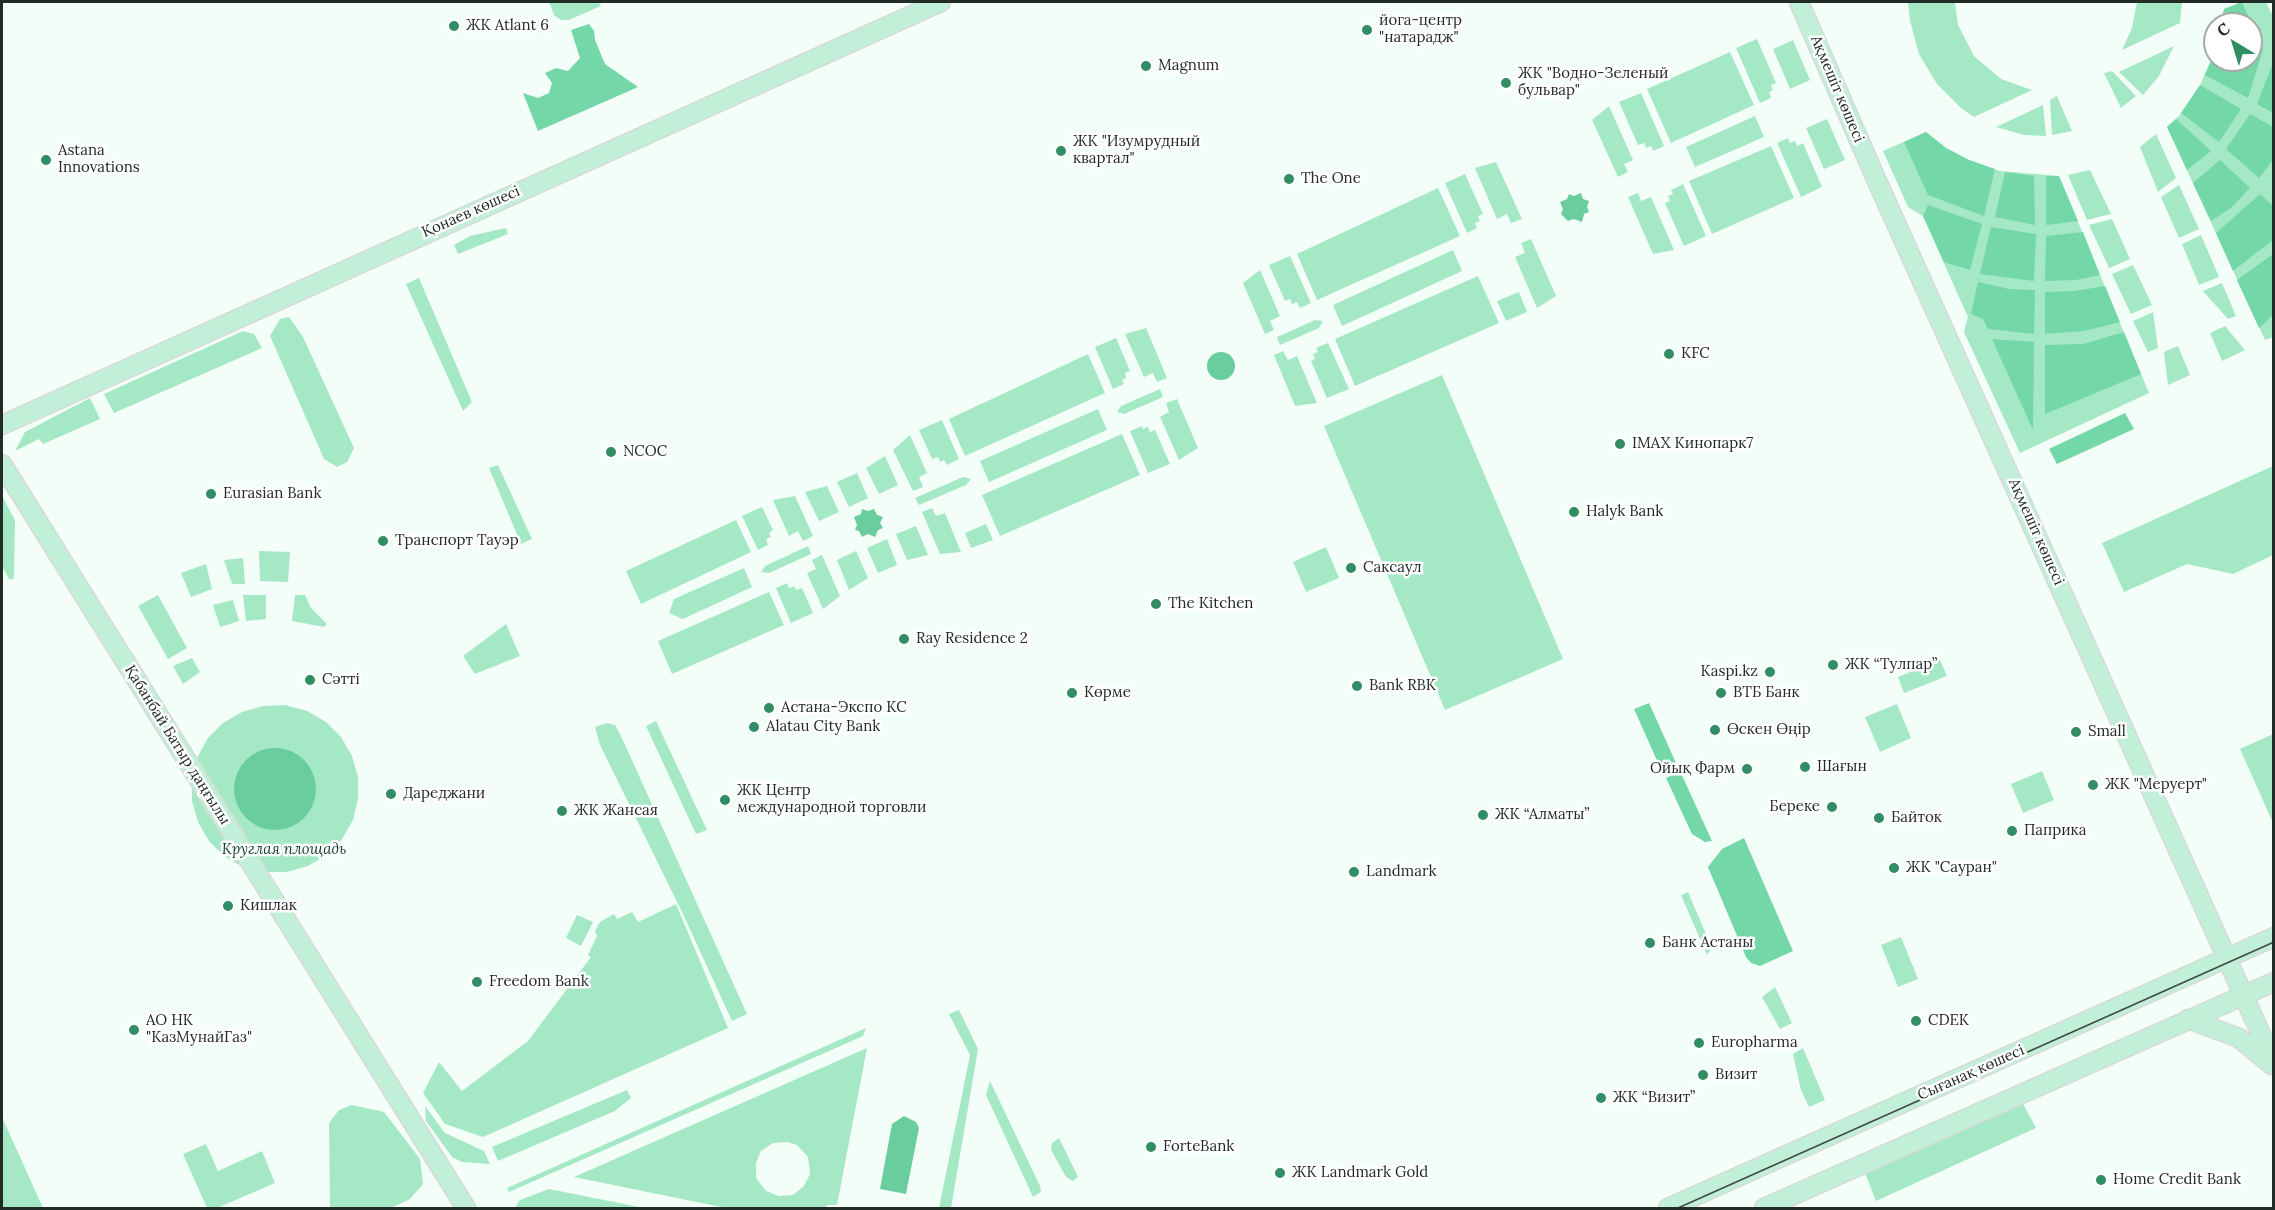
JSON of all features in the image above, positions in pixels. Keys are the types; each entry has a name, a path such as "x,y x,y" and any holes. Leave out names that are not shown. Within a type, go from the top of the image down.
{"main road":[{"name":"Қонаев көшесі","path":"2,425 941,2"},
{"name":"Ақмешіт көшесі","path":"1799,2 1876,179 2274,1065"},
{"name":"Қабанбай Батыр даңғылы","path":"2,464 466,1209"},
{"name":"Сығанақ көшесі","path":"1668,1209 2274,937"},
{"path":"1764,1209 2270,984"},
{"path":"2188,1019 2239,1038 2274,1065"}],"green space":[{"path":"549,2 599,2 601,6 569,20 561,20 554,15"},
{"path":"1908,2 1955,2 1958,25 1974,56 2001,79 2032,90 1974,117 1961,108 1937,84 1919,54 1910,21"},
{"path":"2137,2 2182,2 2180,23 2122,50 2132,28"},
{"path":"2242,2 2266,2 2274,18 2273,337 2265,340 2167,127 2179,116 2200,85 2206,72 2263,72 2263,12 2223,12 2224,9"},
{"path":"1757,39 1776,83 1771,85 1773,90 1769,92 1771,98 1760,103 1736,48"},
{"path":"1793,40 1810,80 1790,89 1773,49"},
{"path":"2174,46 2159,76 2143,95 2119,72"},
{"path":"1730,52 1754,105 1671,143 1647,89"},
{"path":"2112,71 2136,96 2121,108 2104,73"},
{"path":"1641,93 1664,146 1653,151 1651,146 1646,148 1644,143 1638,145 1619,102"},
{"path":"2057,96 2072,131 2052,135 2050,100"},
{"path":"2043,105 2046,136 2024,135 1996,127"},
{"path":"1609,106 1633,160 1624,164 1628,172 1618,177 1592,120"},
{"path":"1755,116 1764,137 1695,167 1686,147"},
{"path":"1827,119 1845,160 1824,169 1806,128"},
{"path":"1926,132 1946,148 1969,160 2000,171 2059,176 2149,393 2020,453 1964,332 1968,317 1923,216 1908,207 1883,151"},
{"path":"2156,134 2176,178 2158,192 2140,147"},
{"path":"1788,138 1790,143 1795,141 1797,146 1803,143 1822,187 1801,197 1777,143"},
{"path":"1771,146 1794,198 1712,234 1689,181"},
{"path":"1496,162 1522,219 1511,223 1507,214 1497,219 1475,168"},
{"path":"2090,170 2111,214 2087,220 2068,175"},
{"path":"1465,174 1483,214 1478,216 1480,221 1475,223 1477,228 1467,233 1445,183"},
{"path":"1683,184 1706,236 1684,246 1665,203 1670,201 1668,196 1673,194 1671,190"},
{"path":"2179,185 2199,229 2179,238 2161,197"},
{"path":"1438,188 1460,236 1317,300 1297,254"},
{"path":"1638,193 1641,201 1651,197 1674,250 1653,254 1628,197"},
{"path":"2112,219 2130,259 2109,268 2089,225"},
{"path":"506,228 508,234 458,254 454,245 470,236"},
{"path":"2201,235 2219,277 2199,285 2182,244"},
{"path":"1531,239 1556,296 1537,308 1515,257 1525,253 1521,243"},
{"path":"1453,250 1462,271 1342,326 1333,305"},
{"path":"1290,256 1311,303 1300,308 1297,302 1292,304 1290,299 1285,301 1269,265"},
{"path":"2133,265 2152,305 2131,314 2112,274"},
{"path":"1260,270 1280,316 1270,321 1274,330 1265,334 1243,283"},
{"path":"1478,276 1499,323 1355,386 1335,339"},
{"path":"419,278 472,402 463,411 406,284"},
{"path":"2222,283 2236,316 2228,319 2203,291"},
{"path":"1519,292 1527,312 1506,321 1497,301"},
{"path":"2153,312 2158,348 2148,352 2133,321"},
{"path":"289,317 303,337 354,448 347,462 337,467 324,459 270,336 280,319"},
{"path":"1315,320 1323,321 1319,328 1280,345 1277,337"},
{"path":"2225,326 2245,350 2222,361 2210,333"},
{"path":"1146,328 1167,378 1157,382 1153,373 1144,377 1125,334"},
{"path":"243,331 254,334 262,348 114,413 104,394"},
{"path":"1116,338 1130,371 1125,373 1126,378 1122,380 1124,384 1113,389 1095,347"},
{"path":"1328,343 1349,389 1327,398 1311,361 1315,359 1313,354 1318,352 1316,348"},
{"path":"2178,346 2190,375 2168,385 2164,352"},
{"path":"1283,351 1288,360 1297,356 1317,403 1295,406 1274,355"},
{"path":"1088,354 1105,393 965,456 949,419"},
{"path":"1442,375 1563,659 1445,710 1324,426"},
{"path":"1160,389 1163,397 1124,414 1117,412 1121,406"},
{"path":"90,398 100,419 43,444 39,439 15,451 25,432"},
{"path":"1177,399 1198,448 1179,460 1160,417 1169,412 1166,403"},
{"path":"1098,409 1107,430 989,482 980,461"},
{"path":"942,420 959,459 947,465 944,460 940,462 938,457 932,459 919,430"},
{"path":"1142,426 1143,429 1148,427 1150,432 1155,430 1170,464 1148,473 1130,431"},
{"path":"1122,434 1140,475 1000,536 982,495"},
{"path":"910,435 927,473 919,477 923,487 913,491 893,450"},
{"path":"885,456 898,485 879,494 866,468"},
{"path":"498,465 532,539 521,544 489,468"},
{"path":"2273,466 2273,555 2233,574 2187,564 2124,592 2102,543"},
{"path":"857,473 868,498 849,507 837,482"},
{"path":"963,477 971,479 966,485 919,505 915,498"},
{"path":"827,486 839,512 819,521 805,492"},
{"path":"2,496 15,520 14,579 9,579 2,566"},
{"path":"795,496 813,536 803,541 798,531 789,536 773,500"},
{"path":"762,507 773,530 769,533 771,537 766,539 768,545 758,550 742,516"},
{"path":"932,508 936,516 945,513 961,552 940,554 922,512"},
{"path":"736,520 751,552 641,604 626,571"},
{"path":"986,524 993,540 971,548 965,533"},
{"path":"916,526 928,555 907,560 896,534"},
{"path":"887,539 897,565 878,573 867,548"},
{"path":"808,546 811,554 769,573 761,572 765,566"},
{"path":"1326,547 1339,578 1306,592 1293,562"},
{"path":"259,551 290,552 288,582 260,581"},
{"path":"856,551 868,578 849,590 837,560"},
{"path":"822,555 840,596 823,609 807,573 816,569 812,560"},
{"path":"243,558 245,584 232,584 224,560"},
{"path":"206,564 212,589 191,597 181,573"},
{"path":"744,568 752,587 683,619 669,613 674,599"},
{"path":"787,583 789,588 794,586 796,590 802,588 813,613 791,623 776,588"},
{"path":"769,592 784,625 672,674 658,641"},
{"path":"158,595 187,648 168,659 138,606"},
{"path":"243,595 266,595 266,619 246,621"},
{"path":"295,595 305,595 311,608 327,624 324,627 292,621"},
{"path":"233,600 239,621 220,627 213,605"},
{"path":"506,624 520,656 475,674 463,656"},
{"path":"192,658 200,672 183,684 173,666"},
{"path":"1940,660 1947,676 1904,693 1898,677"},
{"path":"1897,704 1911,738 1880,752 1865,717"},
{"name":"Круглая площадь","path":"285,705 307,711 326,722 341,737 352,756 358,777 358,799 353,820 342,839 327,855 308,866 287,872 265,872 243,867 224,856 209,841 198,822 192,801 192,779 197,758 208,738 223,723 242,712 263,706","holes":["316,787 309,812 252,823 243,814 236,801"]},
{"path":"656,721 707,830 696,834 646,726"},
{"path":"607,723 615,725 621,736 747,1014 732,1021 682,912 600,745 595,727"},
{"path":"2273,734 2273,823 2240,749"},
{"path":"2042,771 2054,800 2023,813 2011,784"},
{"path":"1688,892 1712,948 1707,955 1681,895"},
{"path":"676,904 728,1028 483,1137 445,1124 423,1093 439,1062 462,1091 528,1041 591,957 588,955 597,936 595,931 600,922 614,914 617,919 632,912 638,922"},
{"path":"577,915 593,922 581,946 566,938"},
{"path":"1901,937 1918,979 1898,987 1881,945"},
{"path":"1775,987 1792,1023 1780,1029 1762,997"},
{"path":"959,1010 978,1049 951,1208 939,1208 970,1055 949,1014"},
{"path":"866,1028 863,1036 509,1192 507,1188"},
{"path":"867,1048 837,1205 827,1205 826,1208 726,1208 574,1177","holes":["787,1142 797,1145 808,1157 810,1174 804,1186 793,1195 779,1196 766,1191 756,1178 756,1163 761,1151 773,1143"]},
{"path":"1803,1048 1825,1100 1809,1107 1801,1090 1793,1054"},
{"path":"990,1081 1040,1186 1041,1192 1033,1197 986,1095"},
{"path":"627,1090 631,1098 615,1111 498,1161 492,1147"},
{"path":"2022,1102 2036,1128 1876,1201 1865,1173"},
{"path":"352,1105 384,1112 420,1159 423,1184 410,1199 391,1208 330,1208 329,1123 339,1110"},
{"path":"425,1106 445,1133 484,1151 490,1164 462,1162 452,1157 426,1121"},
{"path":"2,1117 43,1208 2,1208"},
{"path":"1059,1138 1078,1177 1073,1181 1066,1177 1051,1150 1052,1143"},
{"path":"206,1144 218,1171 262,1151 275,1183 217,1208 207,1208 183,1154"},
{"path":"549,1189 644,1208 515,1208 520,1200"}],"shaded area":[{"path":"2242,2 2246,12 2223,12 2224,9"},
{"path":"589,24 594,31 595,40 605,64 638,87 538,131 523,93 538,98 549,93 552,83 545,73 556,68 568,71 580,58 571,30"},
{"path":"2273,63 2273,113 2257,104"},
{"path":"2206,72 2256,72 2248,98 2205,75"},
{"path":"2200,85 2241,109 2219,142 2181,113"},
{"path":"2250,114 2273,127 2273,160 2259,178 2226,149"},
{"path":"2176,119 2211,151 2187,170 2167,127"},
{"path":"1926,132 1946,148 1969,160 1995,169 1984,216 1928,195 1904,142"},
{"path":"2220,160 2250,188 2231,208 2211,221 2193,183"},
{"path":"2005,172 2034,176 2035,225 1995,217"},
{"path":"2046,176 2059,176 2078,221 2046,225"},
{"path":"1581,193 1583,199 1589,201 1587,207 1589,212 1584,214 1582,222 1574,219 1568,221 1561,214 1563,209 1560,202 1567,199 1569,194 1574,196"},
{"path":"2260,194 2273,206 2273,240 2233,271 2216,233"},
{"path":"1928,205 1982,224 1970,270 1944,262 1923,216"},
{"path":"1991,227 2036,234 2034,281 1980,274"},
{"path":"2083,232 2100,275 2076,280 2045,281 2046,236"},
{"path":"2273,254 2273,315 2259,328 2237,280"},
{"path":"1978,282 2009,289 2035,290 2034,334 1988,329 1983,319 1971,314"},
{"path":"2105,286 2120,322 2084,331 2045,334 2045,292 2075,291"},
{"path":"2124,332 2141,374 2045,414 2045,345 2084,344"},
{"path":"1992,339 2034,342 2033,430"},
{"path":"1221,352 1231,356 1235,366 1231,376 1221,380 1211,376 1207,366 1211,356"},
{"path":"2125,413 2134,429 2057,464 2049,449"},
{"path":"862,509 868,511 874,509 877,515 883,517 880,523 883,528 878,530 875,537 868,534 862,537 859,531 855,530 857,525 854,517 861,514"},
{"path":"1649,703 1676,763 1664,768 1659,765 1634,709"},
{"path":"275,748 291,752 304,760 312,773 316,789 312,805 304,818 291,826 275,830 259,826 246,818 238,805 234,789 238,773 246,760 259,752"},
{"path":"1680,771 1712,841 1705,842 1692,834 1666,778"},
{"path":"1744,838 1793,951 1760,966 1751,963 1746,957 1708,867 1722,849"},
{"path":"904,1116 916,1122 919,1128 906,1194 880,1189 892,1124"}],"tram line":[{"path":"1678,1208 2274,942"}],"place":[{"name":"ЖК Atlant 6","path":"454,26"},
{"name":"йога-центр \"натарадж\"","path":"1367,30"},
{"name":"Magnum","path":"1146,66"},
{"name":"ЖК \"Водно-Зеленый бульвар\"","path":"1506,83"},
{"name":"ЖК \"Изумрудный квартал\"","path":"1061,151"},
{"name":"Astana Innovations","path":"46,160"},
{"name":"The One","path":"1289,179"},
{"name":"KFC","path":"1669,354"},
{"name":"IMAX Кинопарк7","path":"1620,444"},
{"name":"NCOC","path":"611,452"},
{"name":"Eurasian Bank","path":"211,494"},
{"name":"Halyk Bank","path":"1574,512"},
{"name":"Транспорт Тауэр","path":"383,541"},
{"name":"Саксаул","path":"1351,568"},
{"name":"The Kitchen","path":"1156,604"},
{"name":"Ray Residence 2","path":"904,639"},
{"name":"ЖК “Тулпар”","path":"1833,665"},
{"name":"Kaspi.kz","path":"1770,672"},
{"name":"Сәтті","path":"310,680"},
{"name":"Bank RBK","path":"1357,686"},
{"name":"Көрме","path":"1072,693"},
{"name":"ВТБ Банк","path":"1721,693"},
{"name":"Астана-Экспо КС","path":"769,708"},
{"name":"Alatau City Bank","path":"754,727"},
{"name":"Өскен Өңір","path":"1715,730"},
{"name":"Small","path":"2076,732"},
{"name":"Шағын","path":"1805,767"},
{"name":"Ойық Фарм","path":"1747,769"},
{"name":"ЖК \"Меруерт\"","path":"2093,785"},
{"name":"Дареджани","path":"391,794"},
{"name":"ЖК Центр международной торговли","path":"725,800"},
{"name":"Береке","path":"1832,807"},
{"name":"ЖК Жансая","path":"562,811"},
{"name":"ЖК “Алматы”","path":"1483,815"},
{"name":"Байток","path":"1879,818"},
{"name":"Паприка","path":"2012,831"},
{"name":"ЖК \"Сауран\"","path":"1894,868"},
{"name":"Landmark","path":"1354,872"},
{"name":"Кишлак","path":"228,906"},
{"name":"Банк Астаны","path":"1650,943"},
{"name":"Freedom Bank","path":"477,982"},
{"name":"CDEK","path":"1916,1021"},
{"name":"АО НК \"КазМунайГаз\"","path":"134,1030"},
{"name":"Europharma","path":"1699,1043"},
{"name":"Визит","path":"1703,1075"},
{"name":"ЖК “Визит”","path":"1601,1098"},
{"name":"ForteBank","path":"1151,1147"},
{"name":"ЖК Landmark Gold","path":"1280,1173"},
{"name":"Home Credit Bank","path":"2101,1180"}]}
